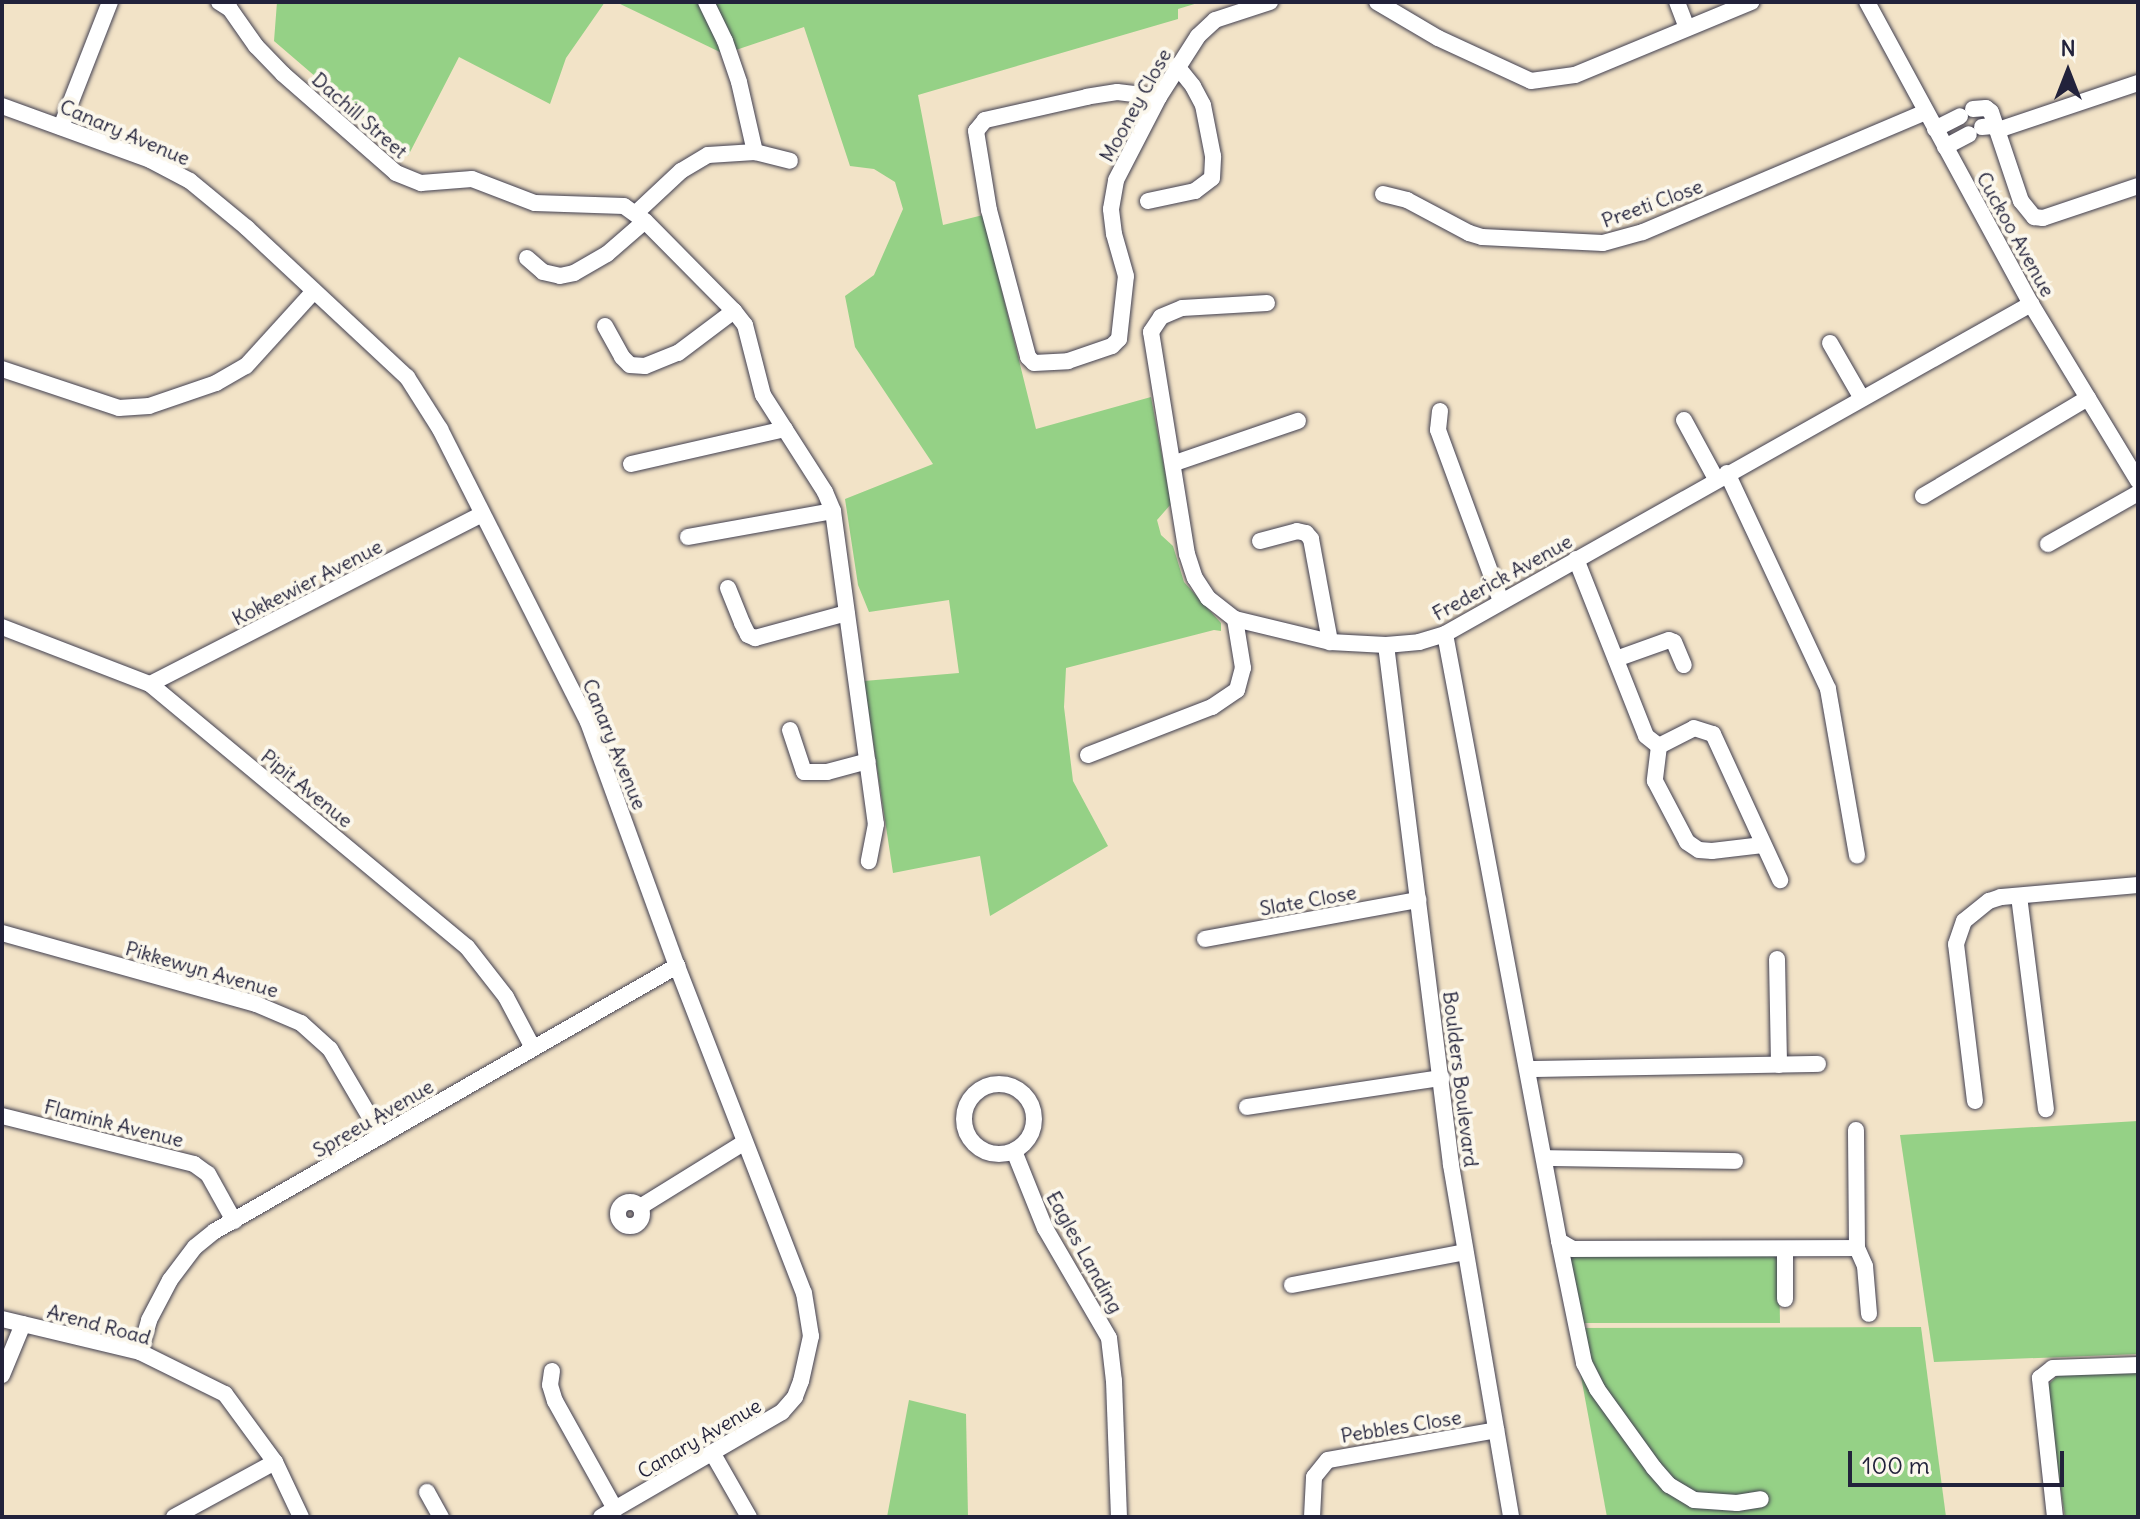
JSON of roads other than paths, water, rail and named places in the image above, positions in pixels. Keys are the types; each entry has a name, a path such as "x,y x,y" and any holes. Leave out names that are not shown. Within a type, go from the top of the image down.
{"street":[{"path":"61,127 110,2"},
{"name":"Dachill Street","path":"219,2 230,9 256,46 283,74 376,158 406,179 421,183 472,179 521,200 624,206 641,217"},
{"path":"706,2 734,68 755,152"},
{"name":"Mooney Close","path":"1159,97 1117,92 1087,97 985,120 976,131 987,202 1028,357 1034,363 1045,365 1112,346 1122,328 1126,276 1114,234 1112,194 1122,167 1177,66 1215,20 1270,2"},
{"path":"1377,2 1438,38 1531,81 1575,75 1751,2"},
{"path":"1677,2 1687,28"},
{"name":"Cuckoo Avenue","path":"1867,2 2031,304 2138,481"},
{"path":"1148,201 1206,186 1214,168 1203,105 1177,66"},
{"path":"1945,147 1983,130 2138,83"},
{"name":"Canary Avenue","path":"2,106 163,166 190,181 314,291 418,390 588,722 677,966 804,1293 811,1336 801,1381 789,1405 713,1454 608,1513"},
{"path":"1935,129 1966,112 1986,108 1991,112 1983,130"},
{"name":"Preeti Close","path":"1383,194 1407,200 1482,237 1603,243 1643,232 1926,112"},
{"path":"1983,130 2021,201 2034,217 2043,218 2138,186"},
{"path":"527,258 543,272 560,276 574,273 607,254 694,162 708,155 755,152 790,161"},
{"path":"641,217 745,325 763,395 825,492 833,511 876,824 869,861"},
{"path":"2,369 119,408 149,406 216,383 246,366 314,291"},
{"name":"Frederick Avenue","path":"1267,303 1195,305 1171,311 1154,324 1151,342 1175,463 1187,554 1195,578 1208,598 1235,619 1330,642 1386,645 1419,642 1445,634 2031,304"},
{"path":"605,326 622,357 630,365 645,366 678,353 734,311"},
{"path":"1830,343 1861,397"},
{"path":"1923,496 2088,398"},
{"path":"1440,411 1438,430 1501,601"},
{"path":"1684,420 1722,476 1828,689 1857,855"},
{"path":"1175,463 1298,421"},
{"path":"631,464 785,429"},
{"path":"2048,544 2138,493"},
{"path":"688,537 833,511"},
{"name":"Kokkewier Avenue","path":"150,684 482,514"},
{"path":"1260,541 1297,531 1306,533 1311,539 1330,642"},
{"path":"1576,559 1646,736 1659,746"},
{"path":"728,588 748,635 755,638 847,613"},
{"path":"1088,755 1212,707 1237,690 1243,668 1235,619"},
{"name":"Pipit Avenue","path":"2,627 150,684 459,939 506,997 533,1048"},
{"path":"1445,634 1584,1363 1597,1389 1669,1485 1694,1500 1737,1503 1761,1499"},
{"path":"1616,659 1669,640 1674,642 1684,665"},
{"name":"Boulders Boulevard","path":"1386,645 1465,1252 1511,1517"},
{"path":"1659,746 1694,728 1713,734 1780,880"},
{"path":"790,730 804,772 813,774 868,761"},
{"path":"1659,746 1655,781 1687,842 1699,850 1712,851 1763,845"},
{"path":"1975,1101 1956,936 1964,921 1989,901 2138,885"},
{"path":"2019,896 2046,1109"},
{"name":"Slate Close","path":"1205,939 1418,900"},
{"name":"Pikkewyn Avenue","path":"2,933 256,1004 301,1023 330,1049 381,1136"},
{"path":"1777,959 1779,1065"},
{"name":"Spreeu Avenue","path":"140,1352 149,1320 179,1266 195,1247 234,1221 677,966"},
{"path":"1529,1069 1818,1064"},
{"path":"1247,1107 1442,1078"},
{"path":"1004,1084 1014,1087 1023,1092 1033,1109 1035,1119 1029,1138 1014,1151 994,1154 984,1151 965,1128 965,1108 976,1092 985,1086 1004,1084"},
{"name":"Flamink Avenue","path":"2,1116 194,1164 208,1174 234,1221"},
{"path":"1856,1130 1857,1248 1865,1266 1869,1314"},
{"path":"640,1207 745,1142"},
{"name":"Eagles Landing","path":"1014,1151 1045,1228 1109,1338 1114,1381 1119,1517"},
{"path":"1544,1158 1735,1161"},
{"path":"1559,1241 1573,1249 1857,1248"},
{"path":"1785,1250 1785,1299"},
{"path":"1292,1285 1465,1252"},
{"name":"Arend Road","path":"2,1319 140,1352 225,1394 275,1462 301,1517"},
{"path":"2,1375 23,1324"},
{"path":"2055,1517 2040,1378 2053,1368 2138,1365"},
{"path":"552,1371 550,1385 555,1401 608,1513"},
{"name":"Pebbles Close","path":"1312,1517 1314,1477 1319,1468 1337,1455 1496,1430"},
{"path":"713,1454 749,1517"},
{"path":"174,1517 275,1462"},
{"path":"427,1492 441,1517"}]}
